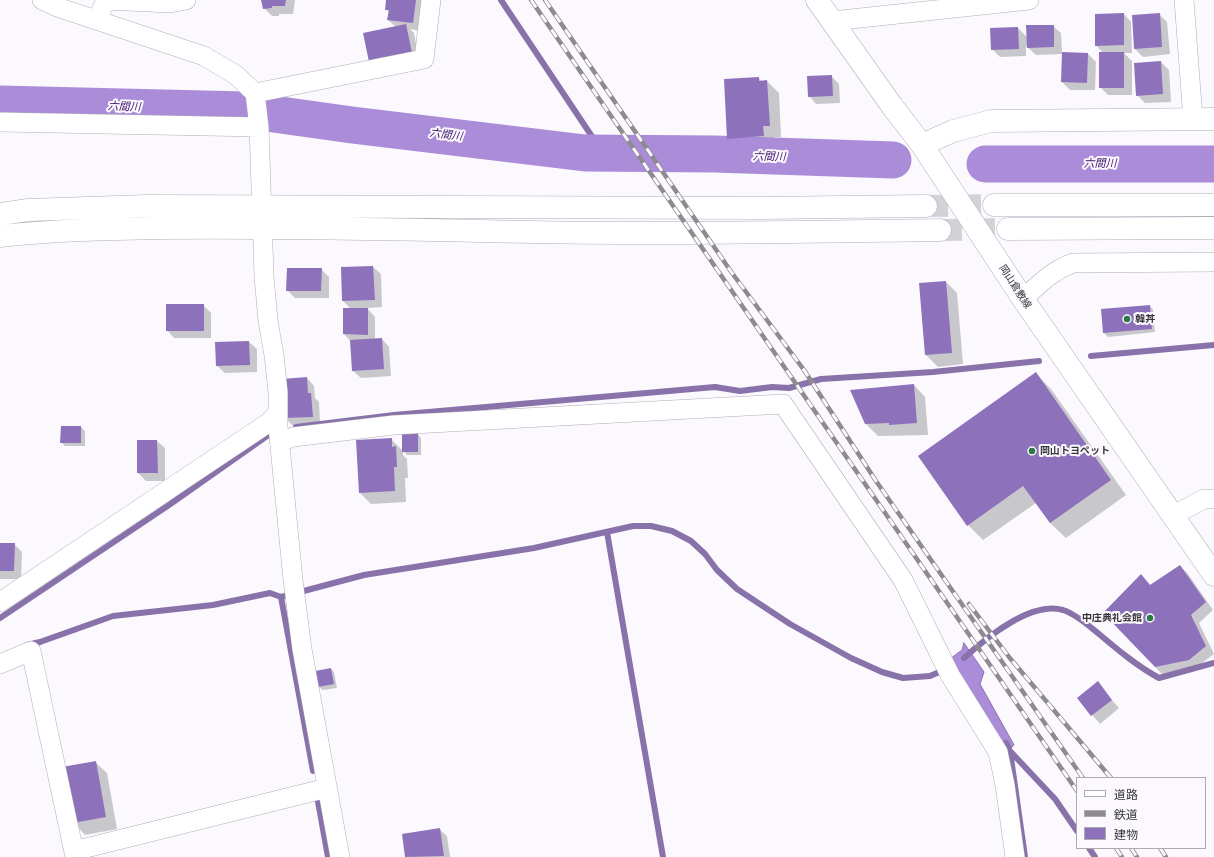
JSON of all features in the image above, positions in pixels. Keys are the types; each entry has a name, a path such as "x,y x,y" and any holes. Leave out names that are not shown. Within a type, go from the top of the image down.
{"street":[{"path":"42,0 204,56 236,74 256,97 264,276 268,321 278,392 279,430 295,594 340,857"},
{"path":"97,20 106,0 170,3 186,0"},
{"path":"256,97 424,59 431,0"},
{"name":"岡山倉敷線","path":"817,0 892,106 922,145 1023,299 1214,575"},
{"path":"832,21 1029,0"},
{"path":"922,145 953,131 991,122 1204,119 1184,0"},
{"path":"0,122 258,124"},
{"path":"994,205 1214,205"},
{"path":"0,236 36,232 104,230 262,216 926,206"},
{"path":"0,214 28,210 106,207 511,232 759,233 940,230"},
{"path":"1008,229 1214,228"},
{"path":"1023,299 1049,276 1063,266 1073,263 1214,262"},
{"path":"0,602 268,423 293,437 394,425 783,404 903,580 946,668 998,752 1005,785 1015,857"},
{"path":"1172,516 1204,499 1214,499"},
{"path":"0,664 31,651 75,854 327,788"}],"shaded area":[{"path":"964,643 984,672 980,684 1014,745 1007,752 950,659 962,650"}],"building":[{"path":"261,0 286,0 285,6 272,6 272,8 263,9"},
{"path":"386,0 416,0 413,23 387,20 389,10 385,10"},
{"path":"1124,13 1124,45 1095,46 1095,14"},
{"path":"1160,13 1162,47 1134,49 1132,15"},
{"path":"406,24 412,53 369,62 363,33"},
{"path":"1026,25 1054,25 1054,47 1027,48"},
{"path":"1018,27 1019,49 991,50 990,28"},
{"path":"1062,52 1088,53 1087,83 1061,82"},
{"path":"1099,52 1124,52 1124,88 1099,88"},
{"path":"1161,61 1163,94 1136,96 1134,63"},
{"path":"832,75 833,96 808,97 807,76"},
{"path":"759,77 759,81 767,80 770,126 763,126 764,136 727,139 724,79"},
{"path":"373,266 375,300 342,301 341,267"},
{"path":"287,268 322,268 321,291 286,291"},
{"path":"946,281 952,353 925,355 919,283"},
{"path":"166,304 204,304 204,331 166,331"},
{"name":"韓丼","path":"1150,305 1152,329 1103,333 1101,309"},
{"path":"343,308 368,308 368,335 343,334"},
{"path":"382,338 384,369 352,371 350,340"},
{"path":"249,341 250,365 216,366 215,342"},
{"path":"1036,372 1111,480 1050,523 1023,486 967,526 918,456"},
{"path":"307,377 308,393 311,393 313,417 284,418 282,379"},
{"path":"914,384 917,423 889,425 889,423 865,424 850,390"},
{"path":"61,426 81,426 81,443 60,443"},
{"path":"402,433 418,433 418,452 402,452"},
{"path":"392,438 392,447 396,446 397,467 394,467 395,491 359,493 356,440"},
{"path":"137,440 157,440 158,473 137,473"},
{"path":"0,543 15,543 14,571 0,571"},
{"path":"1180,565 1206,602 1191,615 1206,646 1189,660 1155,667 1103,613 1141,574 1150,585"},
{"path":"331,668 334,684 318,687 315,671"},
{"path":"1098,681 1112,700 1091,716 1077,698"},
{"path":"96,761 106,817 73,823 62,767"},
{"path":"440,828 444,856 405,857 402,834"}],"waterway":[{"path":"501,0 603,153"},
{"name":"六間川","path":"0,104 245,110 352,125 585,153 715,154 893,160"},
{"name":"六間川","path":"985,164 1214,164"},
{"path":"1091,356 1214,345"},
{"path":"296,427 394,415 715,387 740,391 772,387 789,388 821,379 933,372 1039,361"},
{"path":"0,618 169,505 267,436 276,433"},
{"path":"27,645 40,642 113,616 213,605 270,593 281,597 364,575 534,548 633,526 651,526 672,531 691,541 705,554 717,570 737,589 790,624 851,658 882,672 903,678 930,676 944,670"},
{"path":"607,532 663,857"},
{"path":"281,597 313,771"},
{"path":"964,658 984,641 1010,623 1037,611 1050,609 1063,610 1077,617 1128,658 1159,678 1214,663"},
{"path":"1006,743 1010,751 1055,799 1076,830"},
{"path":"1010,751 1025,857"},
{"path":"317,796 328,857"},
{"path":"1090,849 1095,857"}],"tunnel":[{"path":"926,206 994,205"},
{"path":"940,230 1008,229"}],"railway":[{"path":"531,0 1076,790"},
{"path":"545,0 732,273 804,370 876,481 1082,777"},
{"path":"969,604 1009,657 1110,777"},
{"path":"1117,849 1122,857"},
{"path":"1132,849 1137,857"},
{"path":"1161,849 1166,857"}],"place":[{"name":"韓丼","path":"1127,319"},
{"name":"岡山トヨペット","path":"1032,451"},
{"name":"中庄典礼会館","path":"1150,618"}]}
